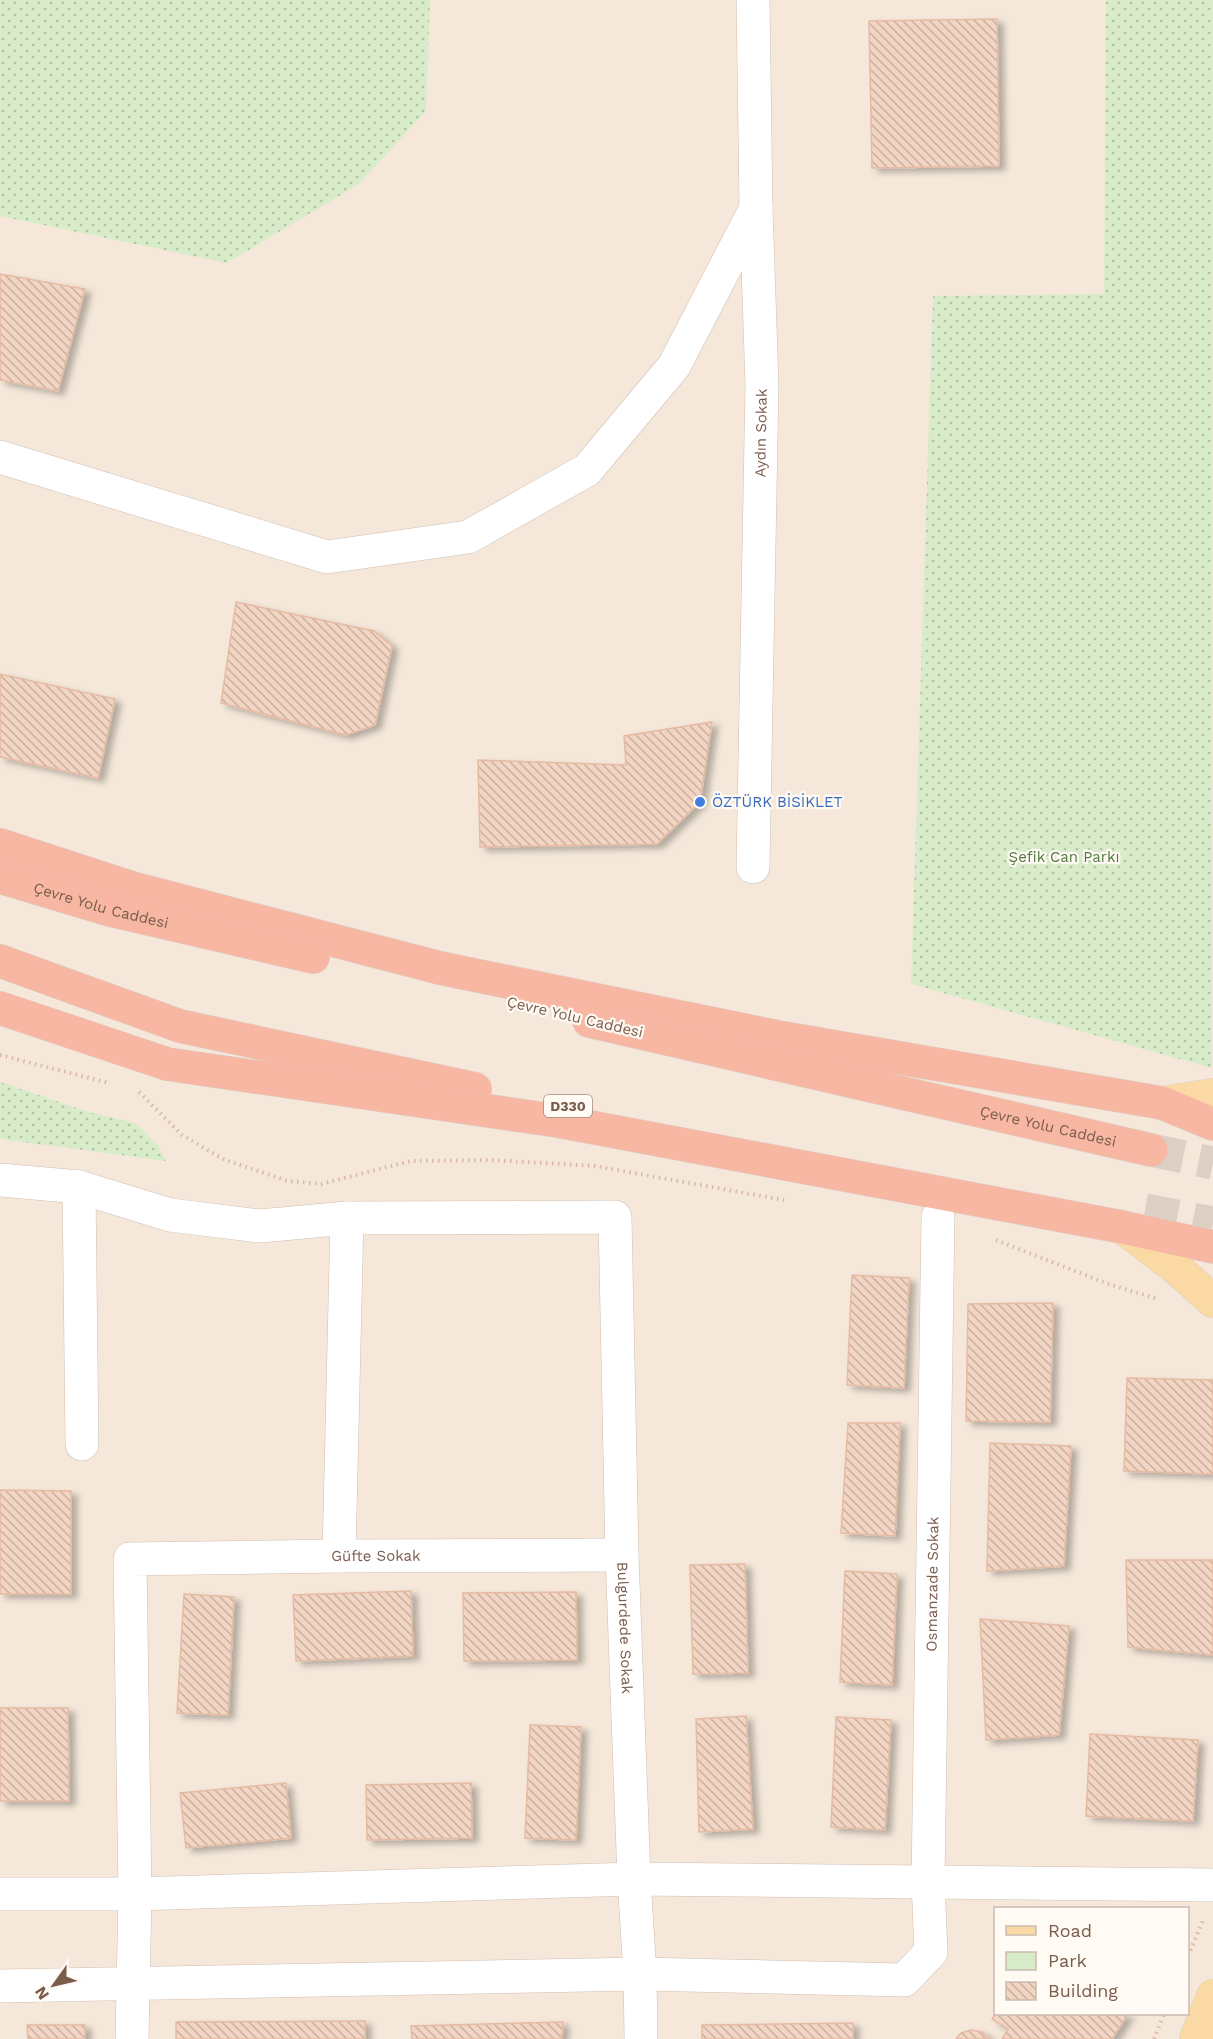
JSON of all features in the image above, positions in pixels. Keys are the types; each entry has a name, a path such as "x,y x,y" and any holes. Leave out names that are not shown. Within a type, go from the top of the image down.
{"highway":[{"path":"0,845 132,888 440,968 778,1037 1162,1103 1213,1124"},
{"name":"Çevre Yolu Caddesi","path":"0,877 110,910 1151,1150"},
{"name":"D330","path":"0,961 180,1026 502,1094 1134,1219"},
{"path":"0,1008 167,1064 558,1121 1134,1219 1213,1247"}],"main road":[{"path":"1162,1103 1213,1095"},
{"path":"1134,1219 1176,1268 1213,1301"},
{"path":"1196,2039 1213,1996"}],"street":[{"name":"Aydın Sokak","path":"753,0 756,208 762,384 753,867"},
{"path":"0,457 327,557 468,537 587,470 674,366 756,208"},
{"path":"0,1180 79,1187 170,1215 260,1226 347,1218 339,1556"},
{"path":"79,1187 82,1444"},
{"name":"Bulgurdede Sokak","path":"347,1218 615,1217 622,1555 641,2039"},
{"name":"Osmanzade Sokak","path":"640,1974 904,1980 931,1952 928,1881 938,1217"},
{"name":"Güfte Sokak","path":"135,1894 130,1559 622,1555"},
{"path":"0,1894 135,1894 634,1879 928,1881 1211,1896"},
{"path":"132,2039 135,1894"},
{"path":"0,1986 640,1974"}],"path":[{"path":"1189,1953 1211,1896"},
{"path":"1154,2039 1163,2015"}],"shaded area":[{"path":"0,0 1213,0 1213,2039 0,2039"}],"green space":[{"path":"0,0 430,0 426,111 359,184 227,263 0,216"},
{"name":"Şefik Can Parkı","path":"1106,0 1213,0 1212,1068 911,984 933,296 1104,294"},
{"path":"0,1082 92,1113 135,1123 157,1144 166,1161 0,1139"}],"building":[{"path":"997,19 999,166 872,168 869,21"},
{"path":"0,274 85,289 58,391 0,380"},
{"path":"236,602 374,631 392,646 375,725 346,735 221,703"},
{"path":"0,674 115,699 98,778 0,757"},
{"path":"712,722 700,802 657,844 480,847 478,760 626,765 624,736"},
{"path":"852,1275 909,1278 904,1388 847,1385"},
{"path":"1053,1303 1050,1422 966,1421 968,1304"},
{"path":"1127,1378 1213,1380 1213,1474 1124,1471"},
{"path":"848,1423 900,1423 895,1536 841,1533"},
{"path":"990,1443 1071,1446 1064,1566 987,1571"},
{"path":"0,1490 71,1491 71,1594 0,1594"},
{"path":"1126,1560 1213,1560 1213,1655 1128,1647"},
{"path":"745,1564 748,1673 693,1674 690,1565"},
{"path":"845,1571 897,1574 892,1685 840,1682"},
{"path":"411,1591 413,1656 296,1661 293,1595"},
{"path":"576,1592 577,1660 464,1661 463,1593"},
{"path":"184,1594 234,1597 228,1715 177,1713"},
{"path":"980,1619 1069,1626 1059,1735 986,1740"},
{"path":"0,1708 68,1708 69,1801 0,1801"},
{"path":"746,1716 753,1829 699,1832 696,1719"},
{"path":"836,1717 891,1720 885,1830 831,1827"},
{"path":"530,1725 581,1727 576,1840 525,1838"},
{"path":"1090,1734 1198,1740 1193,1821 1086,1816"},
{"path":"286,1783 291,1838 186,1848 180,1793"},
{"path":"471,1783 472,1838 367,1840 366,1785"},
{"path":"995,2015 1127,2015 1112,2039 1002,2039 1008,2029 992,2019"},
{"path":"365,2021 365,2039 176,2039 176,2022"},
{"path":"563,2022 562,2039 412,2039 411,2026"},
{"path":"853,2023 853,2039 702,2039 702,2025"},
{"path":"27,2025 85,2025 85,2039 28,2039"},
{"path":"971,2030 982,2032 990,2039 956,2039 961,2033"}],"tunnel":[{"path":"1151,1150 1213,1163"},
{"path":"1145,1210 1213,1223"}],"place":[{"name":"ÖZTÜRK BİSİKLET","path":"700,802"}]}
